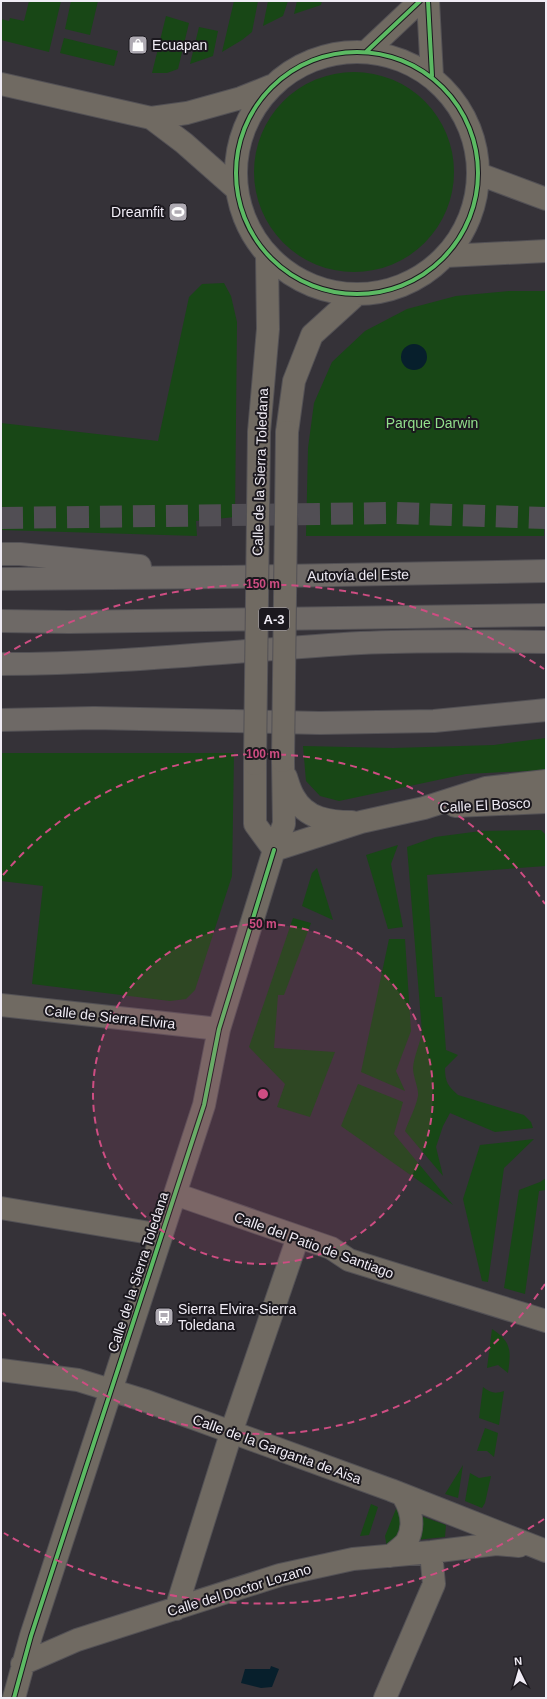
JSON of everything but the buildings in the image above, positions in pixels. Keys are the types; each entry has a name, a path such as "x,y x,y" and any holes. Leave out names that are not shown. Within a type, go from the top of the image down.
{"highway":[{"path":"1,554 20,554 109,562 226,577"},
{"name":"Autovía del Este","path":"1,579 226,577 546,571"},
{"name":"A-3","path":"1,621 69,622 546,615"},
{"path":"1,664 63,664 226,654 361,643 435,640 546,642"},
{"path":"226,654 546,656"},
{"path":"1,720 94,718 320,723 434,721 546,710"},
{"path":"1,711 204,720"}],"street":[{"path":"367,51 420,1"},
{"path":"428,1 432,76"},
{"path":"1,84 151,118 187,113 235,100 272,85 300,65 332,53 367,51 390,56 412,64 432,76 452,96 467,119 476,146 479,174 475,204 464,232 446,256 420,277 389,290 356,294 323,290 293,277 267,256 249,231 240,211 236,188 236,151 249,115 272,85"},
{"path":"151,118 184,143 236,188"},
{"path":"479,174 546,199"},
{"path":"446,256 546,251"},
{"name":"Calle de la Sierra Toledana","path":"267,256 268,329 259,432 255,824 274,850"},
{"name":"Calle de la Sierra Toledana","path":"14,1698 22,1664 112,1390 130,1328 176,1194 204,1105 219,1029 274,850 284,824 283,766 287,432 294,381 312,335 356,294"},
{"name":"Calle El Bosco","path":"283,766 294,798 308,813 331,822 361,822"},
{"name":"Calle El Bosco","path":"274,850 361,822 424,808 486,788 546,781"},
{"name":"Calle El Bosco","path":"424,808 546,802"},
{"name":"Calle de Sierra Elvira","path":"1,1006 219,1029"},
{"name":"Calle del Patio de Santiago","path":"176,1194 331,1248 349,1260 546,1321"},
{"path":"1,1208 162,1235"},
{"path":"176,1609 232,1432 298,1237"},
{"name":"Calle de la Garganta de Aisa","path":"1,1370 78,1380 112,1390 232,1432 540,1549"},
{"path":"391,1556 407,1541 412,1528 411,1514 403,1496"},
{"name":"Calle del Doctor Lozano","path":"22,1664 77,1640 280,1575 353,1559 496,1544 540,1549"},
{"path":"385,1698 434,1584 431,1552"}],"green space":[{"path":"29,1 61,1 49,52 1,40 1,19 9,21 10,18 24,21"},
{"path":"71,1 98,1 90,35 65,29"},
{"path":"234,1 258,1 252,32 222,52"},
{"path":"268,1 288,1 283,16 263,26"},
{"path":"297,1 322,1 321,5 294,14"},
{"path":"166,16 189,23 178,69 167,73 152,73"},
{"path":"199,27 218,31 213,56 190,64"},
{"path":"64,38 118,51 114,66 60,53"},
{"path":"354,72 383,76 410,89 425,101 437,116 450,143 454,172 450,201 437,228 425,243 410,255 383,268 354,272 325,268 298,255 283,243 271,228 258,201 254,172 258,143 271,116 283,101 298,89 325,76"},
{"path":"224,283 231,296 237,322 235,517 196,521 197,536 1,530 1,423 158,441 189,297 202,284"},
{"name":"Parque Darwin","path":"509,291 546,291 546,507 544,507 544,536 306,536 308,448 314,403 332,362 365,331 407,309 456,296"},
{"path":"546,738 546,770 466,774 339,801 320,796 306,781 303,746 393,748 494,745"},
{"path":"1,753 234,753 232,876 195,990 186,999 170,1001 32,984 43,886 1,881"},
{"path":"541,830 546,835 546,866 427,875 435,997 442,997 446,1050 458,1055 445,1068 448,1083 458,1095 524,1115 531,1122 533,1128 495,1132 450,1113 443,1126 436,1147 443,1176 405,1131 418,1096 413,1068 422,1032 407,847 435,837 481,831"},
{"path":"398,845 391,864 403,927 388,929 366,855"},
{"path":"317,868 333,920 302,906 312,873"},
{"path":"293,918 311,923 284,995 278,995 274,1048 335,1052 310,1117 277,1107 285,1084 249,1047"},
{"path":"389,939 405,939 411,1031 396,1071 405,1091 361,1072"},
{"path":"358,1084 403,1102 394,1134 453,1205 341,1126"},
{"path":"534,1139 504,1168 488,1282 482,1281 463,1199 480,1145"},
{"path":"546,1178 546,1190 539,1191 525,1294 504,1288 519,1190 540,1182"},
{"path":"492,1329 503,1338 509,1348 510,1359 508,1373 498,1365 487,1368"},
{"path":"483,1387 488,1391 493,1392 504,1391 499,1425 479,1418"},
{"path":"485,1428 498,1433 494,1457 487,1451 477,1451"},
{"path":"463,1465 458,1498 445,1494"},
{"path":"470,1473 479,1478 491,1476 485,1503 482,1508 465,1501"},
{"path":"371,1504 378,1507 369,1535 360,1536"},
{"path":"399,1506 403,1534 387,1548 385,1536 396,1509"},
{"path":"418,1515 446,1525 445,1537 415,1540"}],"water":[{"path":"414,344 423,348 427,357 423,366 414,370 405,366 401,357 405,348"},
{"path":"271,1666 279,1669 272,1687 261,1688 241,1683 245,1669 270,1669"}],"tunnel":[{"path":"1,518 395,513 546,518"}],"cycle path":[{"path":"367,51 420,1"},
{"path":"428,1 432,76"},
{"path":"345,52 369,52 392,57 414,66 434,79 443,87 458,106 469,127 476,149 478,173 476,197 469,219 458,240 443,259 434,267 414,280 392,289 369,294 345,294 322,289 300,280 280,267 263,250 250,230 241,208 236,185 236,161 241,138 250,116 263,96 280,79 300,66 322,57 345,52"},
{"path":"14,1698 31,1636 204,1105 219,1029 274,850"}],"place":[{"name":"Ecuapan","path":"138,45"},
{"name":"Dreamfit","path":"178,212"},
{"name":"Sierra Elvira-Sierra Toledana","path":"164,1317"}]}
